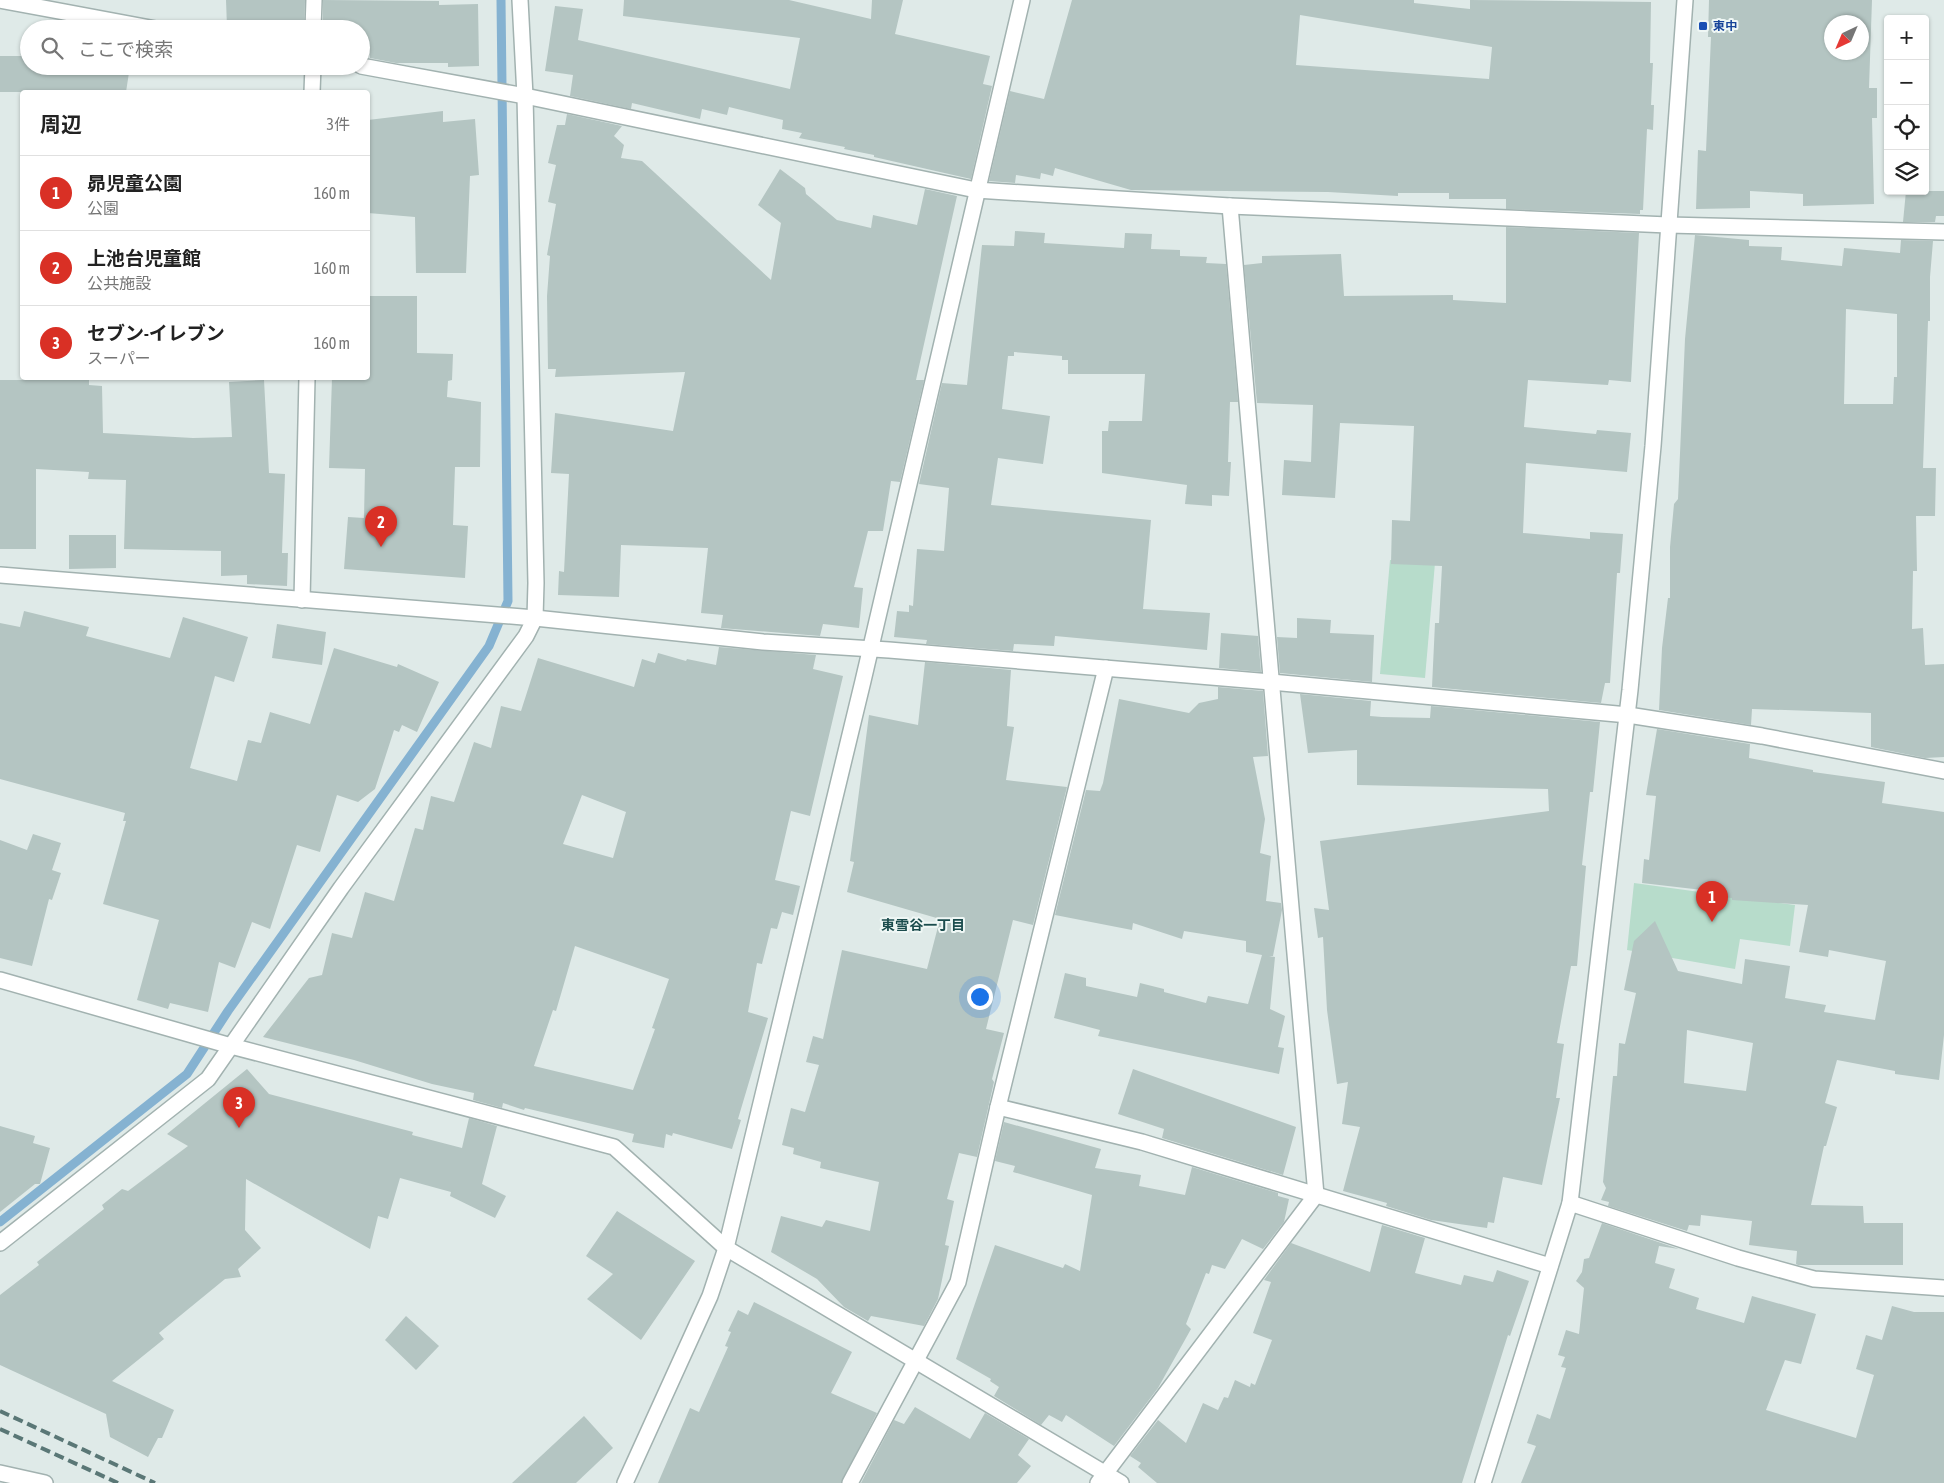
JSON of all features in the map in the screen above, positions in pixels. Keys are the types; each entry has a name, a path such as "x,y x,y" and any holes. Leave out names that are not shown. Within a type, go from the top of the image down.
{"street":[{"path":"0,0 108,20"},
{"path":"313,20 314,0"},
{"path":"0,1243 208,1079 341,888 526,636 535,618 536,583 526,96 520,0"},
{"path":"625,1483 710,1296 726,1248 870,649 1022,0"},
{"path":"1483,1483 1570,1203 1628,715 1653,446 1685,0"},
{"path":"370,68 493,92 526,96 976,190 1230,206 1668,225 1944,232"},
{"path":"312,75 312,90"},
{"path":"1102,1478 1316,1195 1230,206"},
{"path":"302,600 307,380"},
{"path":"0,575 535,618 763,642 1272,682 1628,715 1762,736 1944,772"},
{"path":"850,1483 918,1360 958,1282 998,1107 1106,668"},
{"path":"0,980 231,1046 614,1147 726,1248 918,1360 1102,1478 1121,1483"},
{"path":"998,1107 1142,1142 1550,1266"},
{"path":"1570,1203 1738,1258 1814,1279 1944,1288"},
{"path":"0,1474 45,1483"}],"green space":[{"path":"1390,560 1435,563 1425,678 1380,674"},
{"path":"1634,883 1795,905 1790,946 1740,939 1735,969 1627,950"}],"building":[{"path":"226,0 305,0 304,20 227,20"},
{"path":"323,0 439,1 439,5 478,4 479,66 448,67 448,63 396,63 370,58 370,20 323,20"},
{"path":"624,0 789,0 871,19 872,0 903,0 895,34 990,56 983,84 992,86 971,179 874,157 874,155 844,149 845,147 799,138 802,133 782,129 783,120 729,107 727,115 702,109 700,119 632,103 631,109 570,96 573,75 545,71 555,6 583,9 578,40 790,89 800,38 623,16"},
{"path":"1072,0 1414,0 1414,3 1470,9 1470,0 1651,2 1650,63 1653,63 1651,105 1654,105 1653,130 1647,129 1643,210 1640,210 1640,214 1506,209 1506,199 1449,199 1449,193 1398,193 1398,196 1328,192 1131,190 1055,168 1053,176 1041,173 1040,179 1016,175 1015,183 989,181 1010,91 1044,99","holes":["1300,15 1492,47 1489,79 1296,65"]},
{"path":"1709,0 1872,0 1869,88 1877,88 1877,118 1872,118 1874,204 1803,206 1803,194 1750,191 1750,208 1696,209 1698,150 1706,151 1711,37 1708,37"},
{"path":"0,56 20,56 20,75 129,75 126,90 20,90 20,92 0,92"},
{"path":"443,111 443,122 475,119 479,175 470,176 466,273 416,273 415,217 370,213 370,120"},
{"path":"567,114 622,126 614,136 624,145 621,158 642,161 771,280 781,223 758,205 780,169 805,188 806,194 837,220 871,228 873,215 917,225 925,189 957,196 916,380 924,380 900,482 891,481 883,531 868,531 854,587 863,588 859,628 823,624 820,636 721,628 723,615 701,613 708,548 621,545 619,597 558,595 559,571 564,572 569,474 551,473 555,413 673,431 685,372 555,377 556,369 548,369 547,296 550,256 547,255 556,204 548,202 556,165 548,163 557,125 565,125"},
{"path":"1929,191 1944,191 1944,216 1936,216 1935,222 1903,222 1906,195 1929,195"},
{"path":"1506,227 1639,233 1631,382 1609,380 1608,385 1528,380 1524,427 1596,434 1597,430 1631,433 1627,472 1526,463 1523,533 1590,539 1590,532 1623,534 1620,573 1617,573 1610,683 1605,683 1601,703 1432,687 1435,623 1439,623 1442,566 1391,564 1392,520 1410,521 1414,426 1340,423 1335,498 1282,495 1284,460 1311,462 1313,405 1257,403 1244,265 1262,263 1262,256 1341,254 1344,296 1453,295 1453,300 1506,303"},
{"path":"1015,231 1045,233 1044,243 1124,248 1125,233 1152,234 1151,249 1180,250 1180,256 1207,257 1206,263 1226,264 1238,402 1230,402 1228,462 1231,462 1229,496 1212,495 1212,506 1185,504 1187,485 1102,473 1102,431 1108,431 1109,421 1142,421 1145,374 1068,374 1068,360 1062,360 1062,356 1014,352 1014,356 1008,356 1002,409 1050,416 1043,464 998,458 991,505 1151,520 1143,609 1210,613 1207,650 1055,636 1054,646 1014,644 1013,651 926,644 927,640 894,637 897,611 909,612 909,605 913,606 917,549 944,551 949,488 919,484 942,383 967,385 982,245 1014,246"},
{"path":"1695,235 1749,240 1749,246 1782,247 1781,260 1842,266 1844,248 1900,253 1901,240 1933,241 1923,468 1936,468 1935,516 1916,516 1917,571 1913,571 1912,629 1923,628 1925,665 1944,664 1944,757 1925,758 1871,747 1871,713 1752,709 1751,725 1659,710 1662,648 1668,598 1670,598 1670,547 1674,504 1678,499 1685,339","holes":["1846,309 1897,314 1897,377 1894,377 1893,404 1844,404"]},
{"path":"370,296 417,296 417,353 453,354 452,380 448,381 447,397 481,402 480,467 455,467 453,525 468,526 465,578 344,569 348,517 364,518 365,469 329,468 332,380 370,380"},
{"path":"0,380 89,380 89,385 102,386 103,433 193,438 232,437 229,382 264,380 269,473 285,474 282,553 288,553 287,586 247,584 247,575 221,576 221,551 124,549 126,480 88,479 89,472 36,469 36,549 0,549"},
{"path":"69,535 116,535 116,568 69,569"},
{"path":"24,611 89,627 86,636 170,658 183,617 248,637 234,682 215,676 190,768 237,781 248,740 261,743 270,712 310,724 334,648 397,667 398,664 439,682 417,732 402,725 399,732 394,730 375,789 358,802 337,795 320,852 297,845 270,929 252,922 235,968 219,962 208,1012 170,1003 168,1009 137,1000 159,920 103,904 126,821 123,821 125,813 0,779 0,623 20,627"},
{"path":"1297,618 1331,620 1330,633 1374,635 1372,682 1280,673 1277,637 1297,638"},
{"path":"277,624 326,632 322,665 272,658"},
{"path":"1221,633 1258,636 1261,672 1219,668"},
{"path":"719,647 816,655 813,669 843,676 810,816 791,811 775,880 800,886 793,915 782,912 777,929 771,928 762,964 757,963 748,1012 768,1018 738,1119 741,1120 732,1149 673,1133 672,1136 666,1134 664,1148 632,1142 634,1134 525,1108 524,1110 503,1103 502,1108 473,1100 474,1093 432,1084 354,1060 263,1037 309,978 322,975 332,933 352,938 365,892 394,901 415,828 423,830 431,796 454,802 474,742 491,748 501,706 521,711 538,658 634,687 642,659 655,663 658,653 686,661 687,659 716,665","holes":["582,795 626,812 613,858 563,844","575,946 669,979 652,1028 655,1029 633,1090 534,1066 553,1010 556,1011"]},
{"path":"925,662 1011,670 1007,726 1014,727 1006,780 1067,787 1033,925 1013,920 986,1029 1004,1033 992,1079 994,1082 977,1157 959,1153 947,1199 954,1201 945,1245 949,1246 938,1299 924,1326 871,1316 868,1321 844,1307 817,1279 771,1252 781,1216 822,1227 826,1220 870,1231 879,1182 820,1168 821,1162 793,1154 794,1148 782,1145 791,1108 805,1112 819,1065 806,1062 813,1036 823,1039 842,950 927,969 940,919 847,892 854,862 850,861 869,715 918,725"},
{"path":"1218,687 1263,691 1268,756 1253,757 1265,819 1260,853 1271,856 1266,901 1281,903 1282,910 1273,956 1269,956 1275,957 1270,1009 1285,1016 1278,1047 1284,1048 1279,1074 1098,1036 1100,1030 1054,1018 1065,973 1086,978 1086,986 1137,997 1140,983 1164,989 1164,992 1206,1003 1208,996 1248,1004 1262,955 1246,952 1246,941 1184,931 1182,939 1133,923 1132,930 1055,915 1086,790 1100,791 1103,783 1119,699 1189,713 1199,703 1218,699"},
{"path":"1300,694 1371,701 1370,716 1430,718 1431,706 1600,722 1593,792 1590,792 1582,865 1586,866 1577,966 1571,966 1557,1043 1564,1044 1556,1098 1560,1098 1542,1185 1503,1177 1494,1223 1488,1222 1487,1228 1431,1220 1386,1206 1387,1203 1343,1191 1360,1127 1342,1124 1348,1082 1337,1084 1327,1010 1323,937 1318,938 1314,908 1329,910 1320,841 1549,811 1548,789 1357,785 1357,750 1308,753"},
{"path":"1657,729 1750,744 1749,758 1813,770 1813,772 1885,782 1882,803 1944,812 1944,1035 1939,1080 1895,1074 1895,1071 1837,1060 1825,1103 1837,1107 1826,1146 1824,1146 1811,1205 1863,1206 1864,1223 1903,1223 1903,1265 1798,1265 1796,1264 1797,1251 1749,1245 1752,1221 1701,1215 1700,1226 1689,1225 1687,1231 1608,1206 1609,1202 1601,1200 1606,1188 1603,1182 1613,1076 1617,1076 1619,1043 1625,1044 1636,993 1624,990 1634,941 1655,921 1678,971 1742,984 1745,959 1790,966 1785,998 1826,1005 1824,1012 1875,1020 1886,961 1829,950 1828,957 1799,952 1808,905 1732,900 1732,898 1710,896 1711,891 1642,883 1644,859 1649,860 1656,796 1646,795","holes":["1687,1030 1753,1043 1746,1091 1684,1083"]},
{"path":"33,834 61,843 52,870 61,873 52,900 49,899 32,966 0,958 0,840 27,850"},
{"path":"247,1069 269,1094 413,1132 412,1135 462,1148 469,1118 497,1126 482,1184 506,1196 495,1218 450,1196 451,1192 400,1178 388,1219 378,1216 370,1249 246,1179 245,1230 261,1248 238,1269 241,1277 225,1279 159,1333 164,1339 112,1381 174,1410 162,1438 158,1438 148,1457 110,1437 106,1414 0,1365 0,1295 39,1265 37,1262 104,1209 102,1205 122,1189 128,1191 188,1146 167,1134"},
{"path":"1133,1069 1296,1127 1283,1175 1162,1138 1164,1129 1118,1114"},
{"path":"1004,1122 1101,1149 1095,1168 1141,1175 1139,1186 1185,1195 1192,1167 1278,1193 1278,1196 1289,1199 1284,1222 1263,1249 1242,1239 1225,1269 1212,1265 1209,1274 1206,1273 1186,1324 1191,1329 1158,1388 1114,1446 1066,1415 1062,1422 1049,1415 1041,1425 994,1396 999,1387 990,1381 991,1379 956,1359 995,1245 1063,1268 1065,1264 1080,1271 1092,1195 1013,1172 1015,1166 995,1161"},
{"path":"0,1126 35,1136 33,1143 50,1148 40,1184 35,1184 0,1212"},
{"path":"617,1211 695,1261 641,1340 587,1299 613,1274 586,1256"},
{"path":"1602,1223 1679,1249 1659,1246 1655,1263 1675,1269 1669,1288 1699,1298 1696,1309 1744,1323 1752,1296 1816,1314 1801,1364 1785,1360 1766,1410 1856,1438 1874,1375 1856,1369 1866,1335 1882,1340 1892,1306 1914,1312 1944,1312 1944,1483 1521,1483 1536,1446 1527,1443 1537,1414 1550,1419 1566,1368 1561,1367 1565,1357 1558,1355 1566,1330 1579,1334 1584,1288 1576,1281 1582,1272 1584,1259 1589,1258"},
{"path":"1382,1225 1425,1238 1415,1273 1461,1285 1464,1275 1493,1282 1497,1270 1529,1281 1510,1336 1508,1335 1462,1483 1157,1483 1138,1467 1141,1463 1130,1456 1158,1420 1186,1443 1203,1403 1218,1410 1224,1397 1228,1398 1235,1380 1250,1387 1251,1383 1255,1385 1272,1340 1253,1333 1271,1282 1264,1280 1291,1243 1370,1272"},
{"path":"754,1302 852,1352 831,1393 877,1413 841,1483 658,1483 690,1408 699,1412 728,1347 725,1346 731,1332 728,1331 738,1310 748,1315"},
{"path":"406,1316 439,1346 416,1370 385,1340"},
{"path":"915,1407 970,1439 985,1413 1029,1439 1018,1455 1031,1466 1017,1483 861,1483 894,1420 904,1424"},
{"path":"584,1416 613,1448 576,1483 512,1483"}],"waterway":[{"path":"0,1222 187,1074 228,1011 489,646 508,601 501,0"}],"railway":[{"path":"0,1411 155,1483"},
{"path":"0,1429 118,1483"}],"place":[{"name":"東中","path":"1703,26"},
{"name":"上池台児童館","path":"381,547"},
{"name":"昴児童公園","path":"1712,922"},
{"name":"セブン-イレブン","path":"239,1128"}],"district":[{"name":"東雪谷一丁目","path":"923,925"}]}
